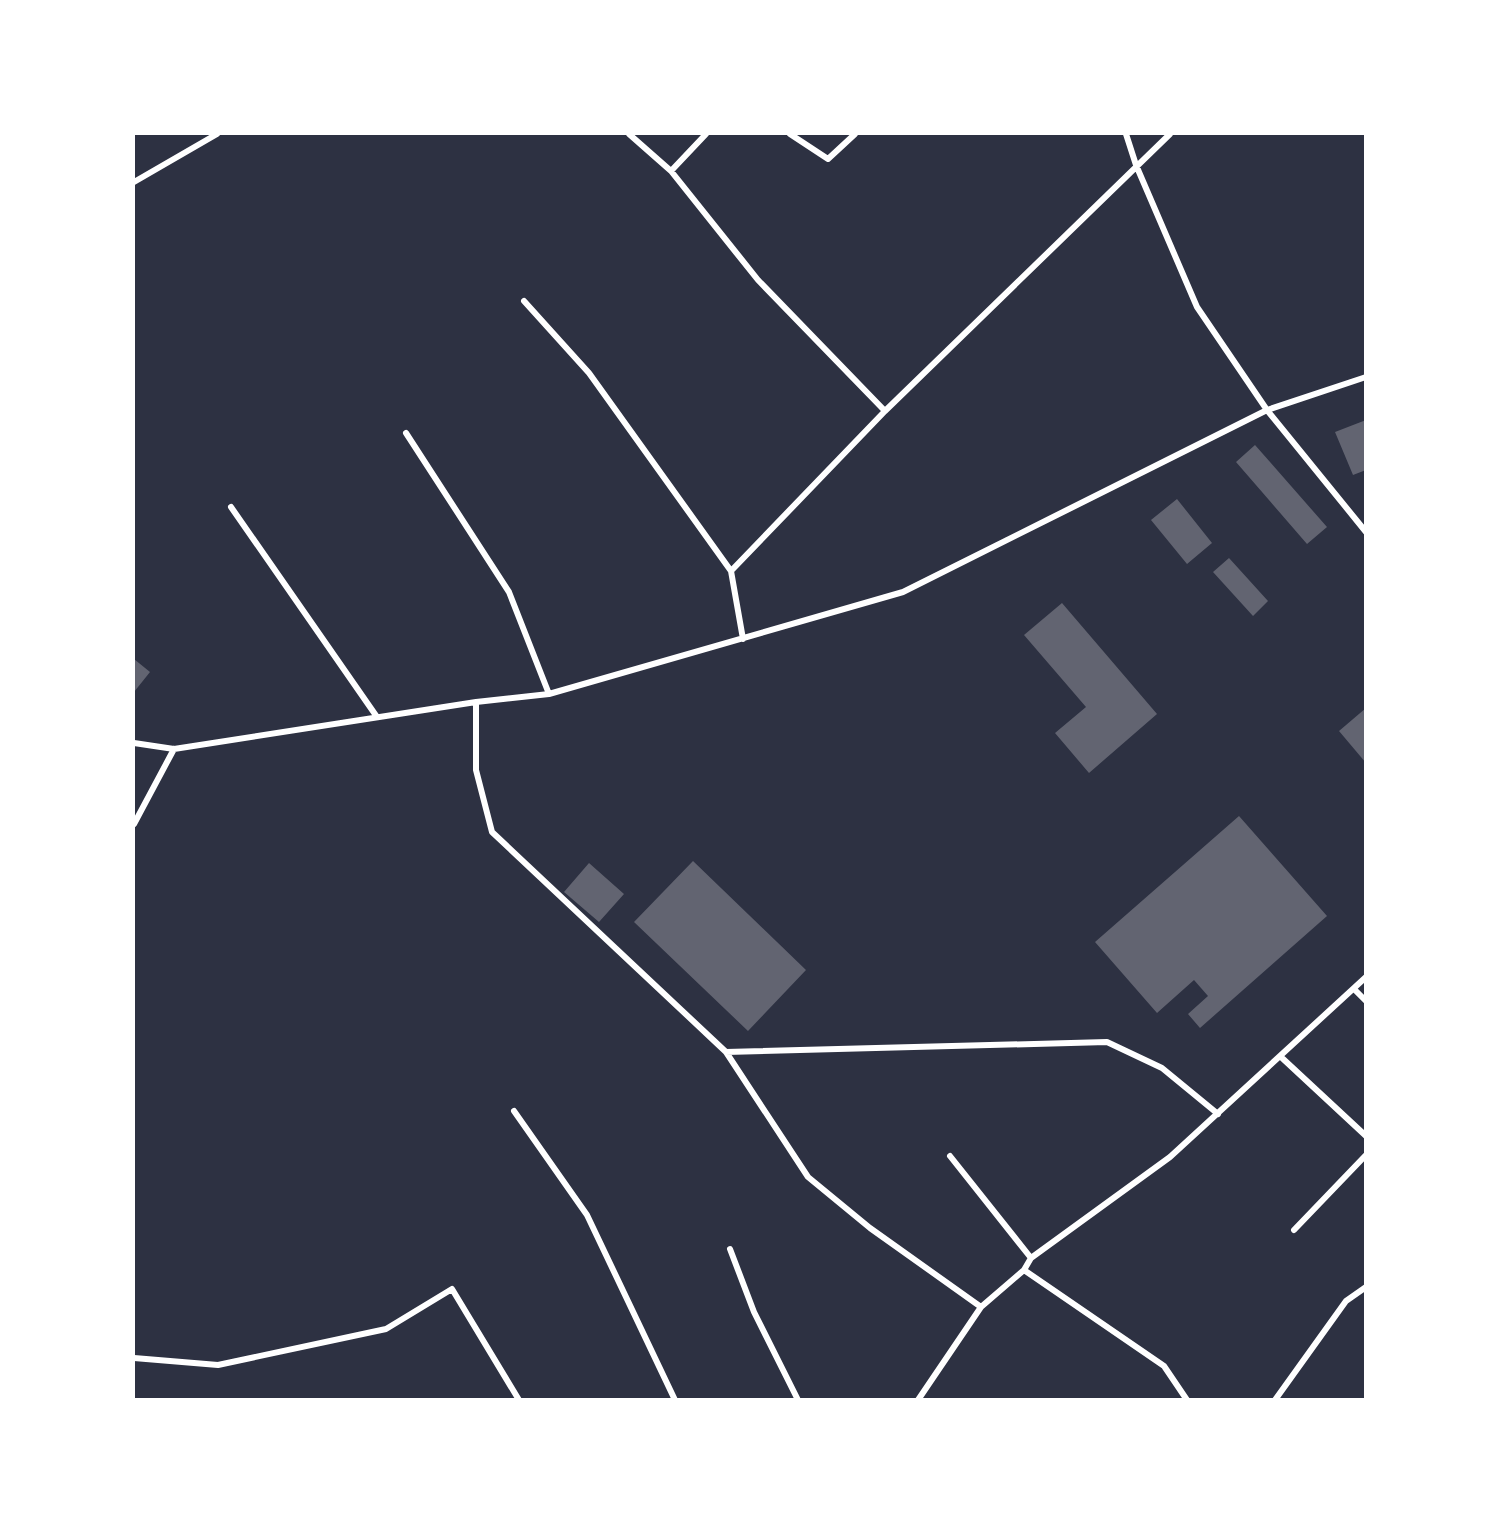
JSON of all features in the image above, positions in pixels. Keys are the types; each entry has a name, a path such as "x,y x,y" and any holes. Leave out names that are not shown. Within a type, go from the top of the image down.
{"street":[{"path":"134,182 217,134"},
{"path":"629,134 671,171 758,280 885,411"},
{"path":"671,171 706,134"},
{"path":"790,134 828,159 855,134"},
{"path":"1126,134 1136,165 1197,307 1268,410 1365,532"},
{"path":"731,571 885,411 1170,134"},
{"path":"524,301 589,373 731,571 743,639"},
{"path":"134,743 174,749 476,702 549,694 903,592 1268,410 1365,377"},
{"path":"406,433 509,592 549,694"},
{"path":"231,507 376,717"},
{"path":"476,702 476,770 492,832 726,1052 808,1177 870,1228 981,1307"},
{"path":"134,824 174,749"},
{"path":"918,1400 981,1307 1024,1270 1030,1258 1170,1157 1281,1057 1365,977"},
{"path":"1354,989 1365,1001"},
{"path":"726,1052 1107,1042 1162,1068 1218,1114"},
{"path":"1281,1057 1365,1136"},
{"path":"514,1111 587,1215 675,1400"},
{"path":"1294,1230 1365,1155"},
{"path":"950,1156 1030,1258"},
{"path":"730,1249 754,1312 798,1400"},
{"path":"1024,1270 1164,1366 1187,1400"},
{"path":"1275,1400 1346,1301 1365,1287"},
{"path":"134,1358 218,1365 386,1329 452,1288 519,1400"}],"building":[{"path":"1366,420 1366,470 1353,475 1335,432"},
{"path":"1255,445 1327,527 1307,544 1236,462"},
{"path":"1177,499 1212,543 1187,564 1151,520"},
{"path":"1229,558 1268,601 1253,616 1213,572"},
{"path":"1062,603 1157,714 1089,773 1055,733 1086,707 1024,635"},
{"path":"134,659 150,672 134,692"},
{"path":"1366,708 1366,763 1339,731"},
{"path":"1239,816 1327,916 1200,1028 1188,1014 1208,996 1194,980 1157,1013 1095,942"},
{"path":"693,861 806,970 748,1031 634,922"},
{"path":"589,863 624,894 599,922 564,892"}]}
